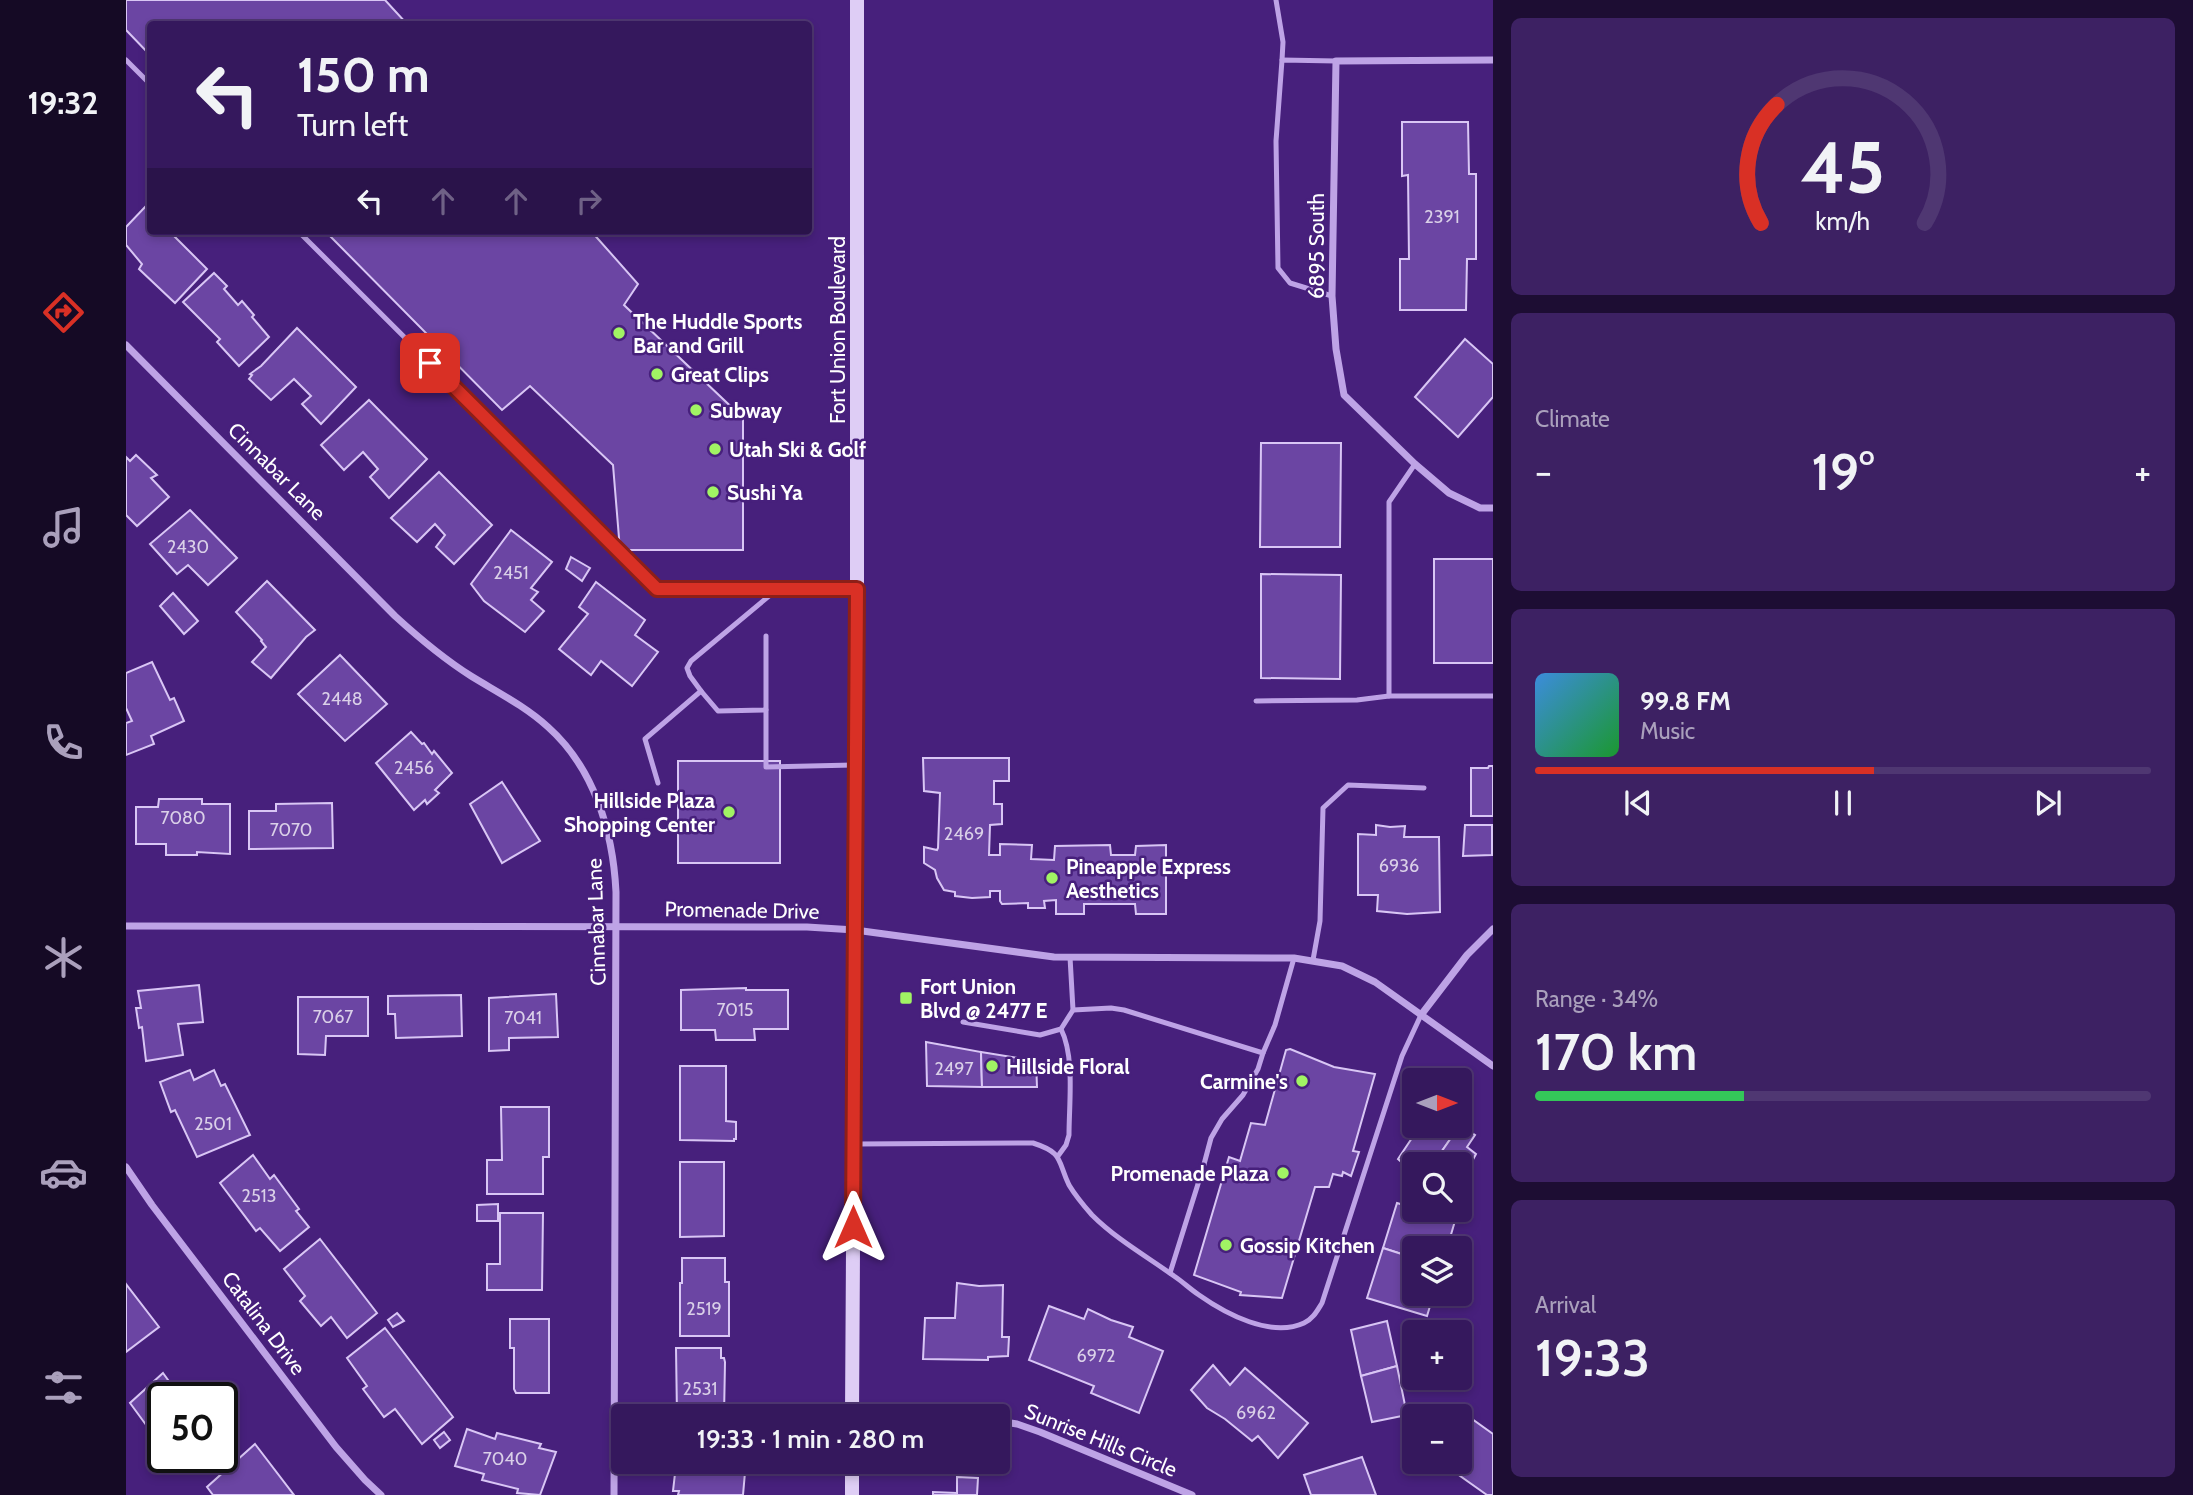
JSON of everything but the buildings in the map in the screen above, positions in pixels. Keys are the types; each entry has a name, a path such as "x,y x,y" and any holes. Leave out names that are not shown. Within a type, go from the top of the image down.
{"main road":[{"name":"Fort Union Boulevard","path":"852,1404 857,0"},
{"path":"852,1474 852,1495"}],"street":[{"path":"1336,61 1493,60"},
{"name":"6895 South","path":"1336,61 1332,296 1336,349 1344,395 1449,493 1480,508 1493,508"},
{"name":"Cinnabar Lane","path":"126,345 395,617 427,645 549,727 570,750 595,792 615,865 614,1495"},
{"name":"Promenade Drive","path":"126,926 781,927 855,930 1054,957 1294,958 1342,966 1375,982 1493,1066"},
{"path":"1421,1015 1467,955 1493,929"},
{"name":"Catalina Drive","path":"126,1167 336,1447 381,1495"},
{"name":"Sunrise Hills Circle","path":"1010,1423 1040,1432 1192,1495"}],"lane":[{"path":"1276,0 1283,42 1276,141 1278,268 1290,283 1332,296"},
{"path":"126,60 147,82"},
{"path":"1282,60 1336,61"},
{"path":"302,235 657,589 857,589"},
{"path":"1389,696 1389,502 1415,464"},
{"path":"766,710 718,711 690,676 687,668 691,661 775,591"},
{"path":"766,636 766,767 856,765"},
{"path":"658,783 645,738 701,691"},
{"path":"1256,701 1357,700 1389,696 1493,696"},
{"path":"1313,960 1320,921 1323,808 1348,785 1424,788"},
{"path":"963,1022 1040,1035 1060,1028 1073,1010 1070,957"},
{"path":"1170,1273 1211,1138 1222,1119 1243,1095 1258,1069 1275,1025 1294,958"},
{"path":"1073,1010 1124,1010 1264,1053"},
{"path":"853,1144 1033,1143 1049,1148 1058,1156 1069,1184 1089,1212 1109,1231 1231,1315 1275,1327 1292,1327 1314,1316 1322,1303 1402,1056 1421,1015"},
{"path":"1058,1156 1069,1135 1068,1053 1066,1039 1060,1028"}],"place":[{"name":"The Huddle Sports Bar and Grill","path":"619,333"},
{"name":"Great Clips","path":"657,374"},
{"name":"Subway","path":"696,410"},
{"name":"Utah Ski & Golf","path":"715,449"},
{"name":"Sushi Ya","path":"713,492"},
{"name":"Hillside Plaza Shopping Center","path":"729,812"},
{"name":"Pineapple Express Aesthetics","path":"1052,878"},
{"name":"Fort Union Blvd @ 2477 E","path":"906,998"},
{"name":"Hillside Floral","path":"992,1066"},
{"name":"Carmine's","path":"1302,1081"},
{"name":"Promenade Plaza","path":"1283,1173"},
{"name":"Gossip Kitchen","path":"1226,1245"}],"route":[{"path":"430,363 657,589 857,589 853,1227"}]}
